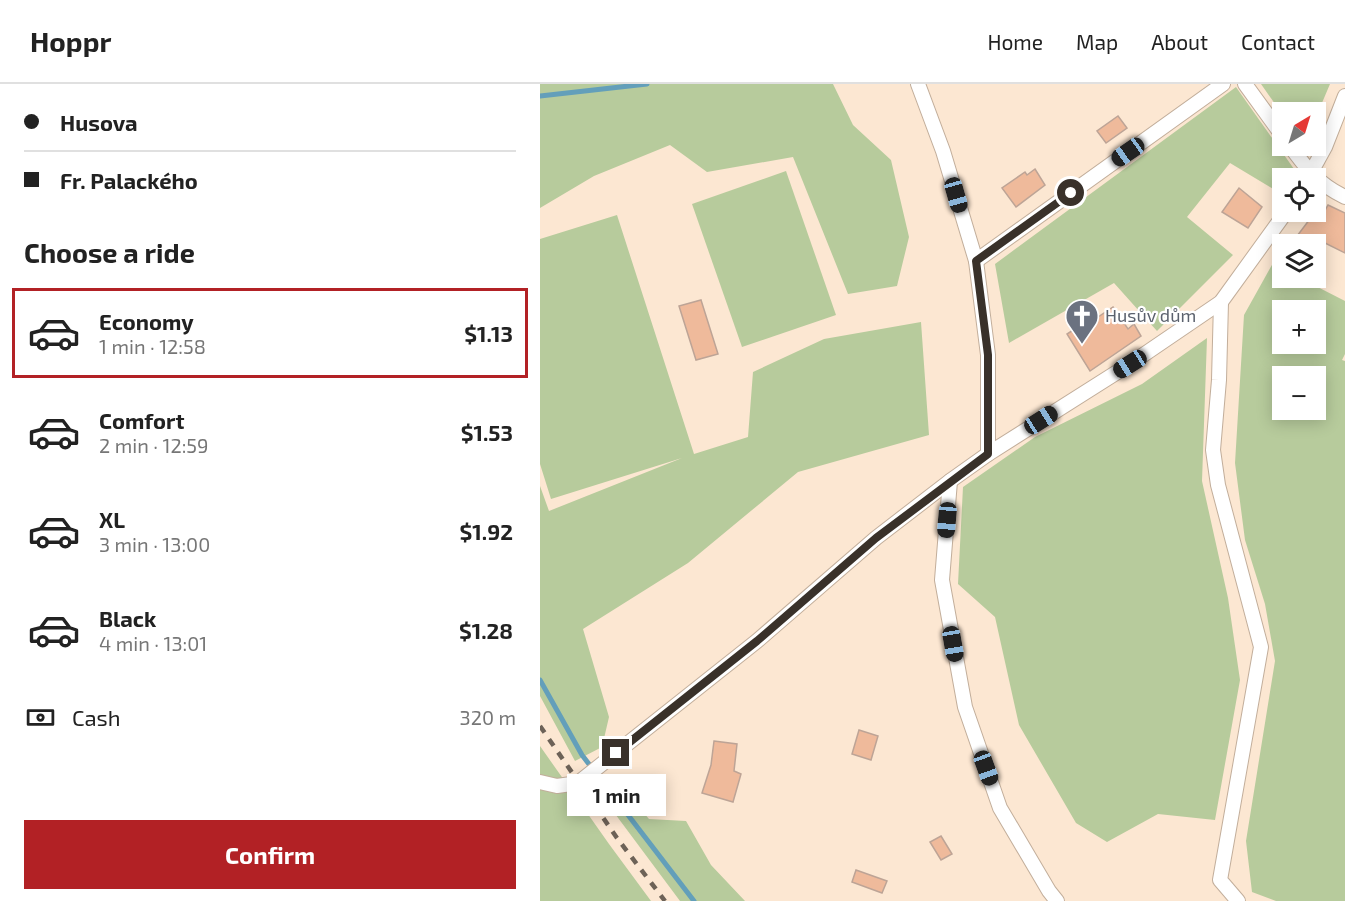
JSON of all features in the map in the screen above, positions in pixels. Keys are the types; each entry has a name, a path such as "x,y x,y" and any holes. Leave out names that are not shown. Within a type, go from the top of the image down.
{"street":[{"path":"918,84 943,151 976,261 988,355 988,454"},
{"path":"976,261 1223,84"},
{"path":"1245,84 1272,121"},
{"path":"1313,168 1345,96"},
{"path":"1326,187 1345,197"},
{"path":"540,782 556,786 578,783 757,641 876,538 950,481 1221,302 1279,222"},
{"path":"1221,302 1219,380 1213,450 1218,485 1261,647 1220,880 1238,901"},
{"path":"950,481 942,580 965,707 1000,808 1057,901"}],"green space":[{"path":"540,84 833,84 853,125 891,160 909,237 897,286 848,294 793,157 707,172 670,145 594,176 540,208"},
{"path":"1261,84 1330,84 1322,102 1274,102"},
{"path":"1236,87 1272,138 1272,156 1285,156 1293,168 1272,168 1272,188 1230,163 1187,217 1233,255 1157,331 1114,283 1009,343 995,264"},
{"path":"786,171 836,315 742,347 692,204"},
{"path":"617,215 694,454 748,437 753,372 824,339 921,322 929,435 798,472 688,563 583,629 609,717 602,747 575,761 540,696 540,486 549,511 682,458 551,499 540,464 540,239"},
{"path":"1272,265 1272,288 1320,288 1345,301 1345,354 1342,360 1345,361 1345,901 1276,901 1252,892 1246,841 1275,661 1265,604 1245,540 1235,463 1244,315"},
{"path":"1207,338 1202,481 1228,598 1240,680 1215,820 1158,814 1107,842 1076,823 1019,725 995,617 958,584 963,487 1035,437 1142,384"},
{"path":"540,746 609,844 651,901 540,901"},
{"path":"616,780 649,819 686,821 711,865 745,901 680,901 598,791"}],"building":[{"path":"1118,116 1127,128 1106,143 1097,131"},
{"path":"1035,169 1045,185 1016,207 1002,188 1025,172 1027,175"},
{"path":"1239,188 1262,207 1248,228 1222,212"},
{"path":"1328,205 1345,213 1345,253 1326,244 1326,234 1299,234 1308,222 1326,222"},
{"path":"701,300 718,354 696,360 679,306"},
{"path":"1113,307 1128,329 1134,324 1141,336 1090,371 1067,334"},
{"path":"859,730 878,736 871,760 852,754"},
{"path":"714,741 737,744 734,771 741,774 733,802 702,793 711,765"},
{"path":"941,836 952,854 941,860 930,842"},
{"path":"856,870 887,881 882,893 852,882"}],"waterway":[{"path":"540,96 647,84"},
{"path":"540,680 582,755 694,901"}],"railway":[{"path":"540,726 617,838 665,901"}],"place":[{"name":"Husův dům","path":"1082,345"}],"route":[{"path":"616,753 757,641 876,538 988,454 988,355 976,261 1071,193"}]}
